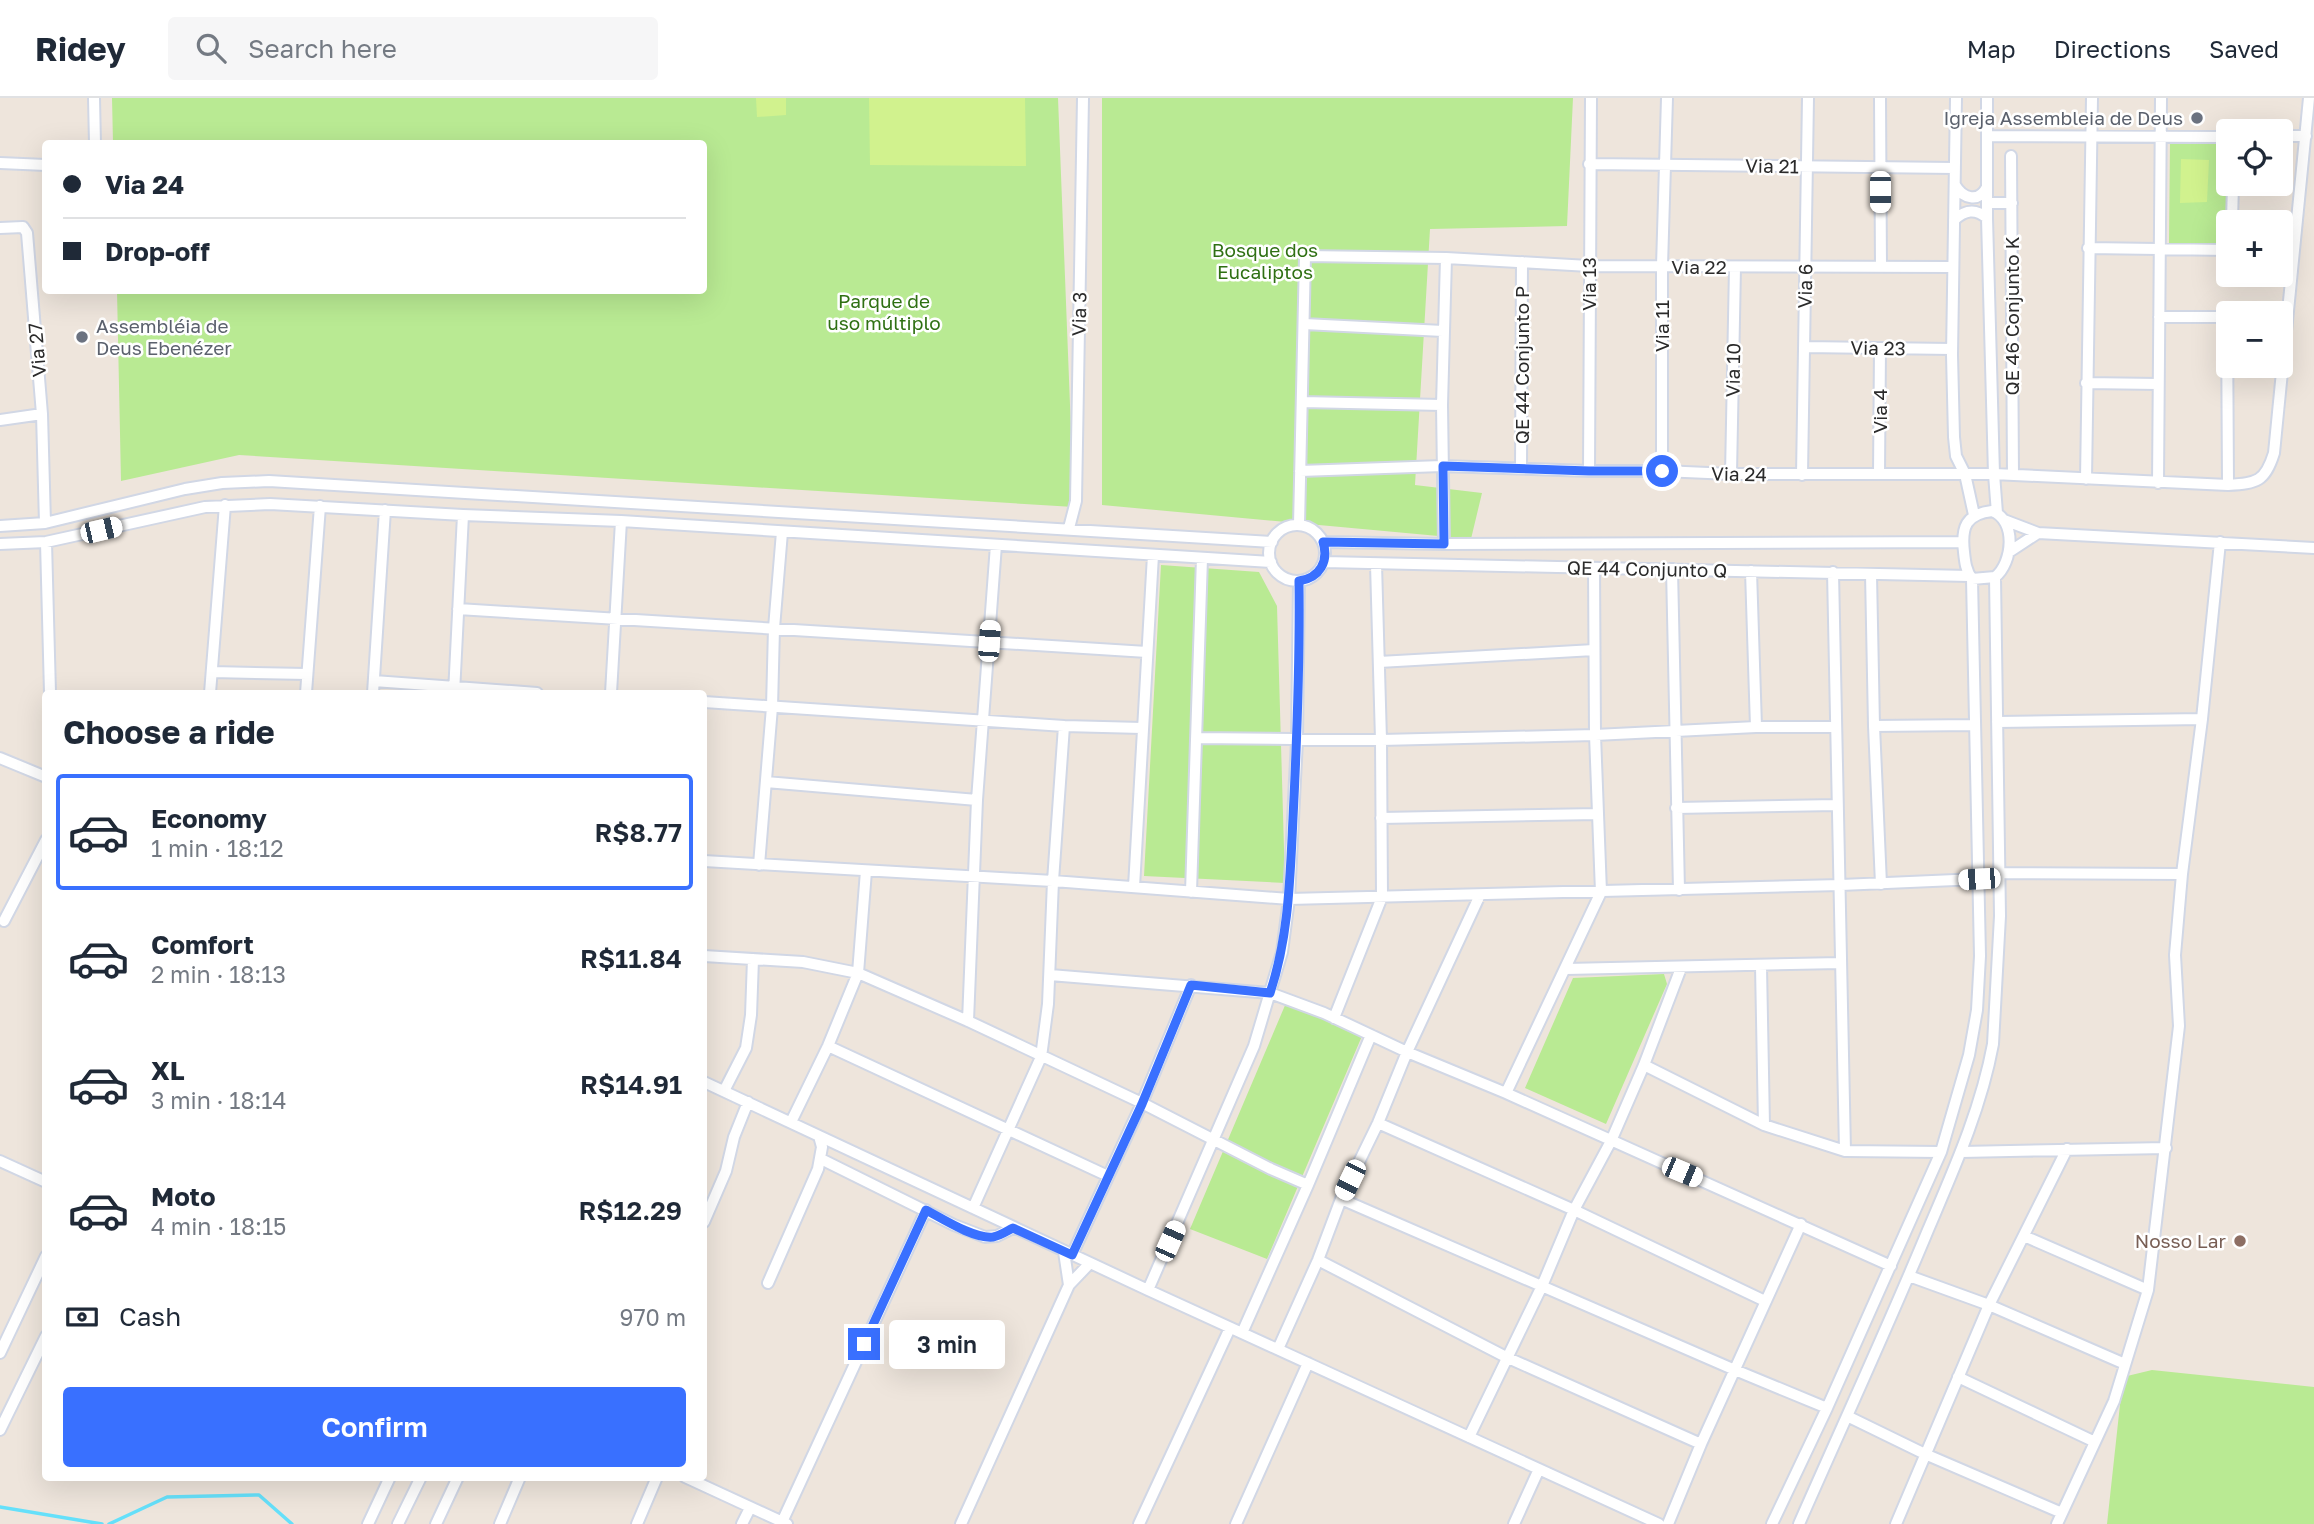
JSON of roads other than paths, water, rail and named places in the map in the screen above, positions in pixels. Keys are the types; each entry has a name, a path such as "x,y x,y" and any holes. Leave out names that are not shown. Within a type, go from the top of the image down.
{"street":[{"path":"94,98 95,140"},
{"name":"Via 3","path":"1069,528 1076,501 1083,98"},
{"name":"Via 13","path":"1589,471 1591,98"},
{"name":"Via 11","path":"1662,471 1662,267 1667,98"},
{"name":"Via 6","path":"1802,475 1808,98"},
{"path":"1880,98 1881,267"},
{"path":"1956,98 1952,349 1955,447 1956,456 1965,474 1974,515"},
{"path":"1799,1524 1961,1152 1984,1086 1993,1044 2000,916 1995,577 2005,566 2009,540 2001,516 1994,474 1987,218 1987,98"},
{"path":"2087,479 2086,383 2092,98"},
{"path":"2158,483 2161,98"},
{"path":"2293,250 2309,98"},
{"path":"1987,136 2216,137"},
{"path":"2293,136 2305,136"},
{"name":"QE 46 Conjunto K","path":"2011,156 2014,475"},
{"path":"0,163 42,165"},
{"name":"Via 21","path":"1589,164 1955,168"},
{"path":"1955,186 1959,193 1976,198 1983,194 1987,187"},
{"path":"1987,203 2012,203"},
{"path":"1954,220 1967,211 1974,211 1987,218"},
{"name":"Via 27","path":"0,228 23,227 26,230 42,414 45,523"},
{"path":"2088,248 2216,250"},
{"name":"Via 22","path":"1304,324 1305,256 1446,258 1589,266 1953,267"},
{"path":"1444,544 1442,405 1446,258"},
{"name":"QE 44 Conjunto P","path":"1521,468 1522,261"},
{"name":"Via 10","path":"1731,474 1735,267"},
{"path":"2159,317 2216,317"},
{"path":"1299,525 1304,324 1443,331"},
{"name":"Via 23","path":"1804,347 1952,349"},
{"name":"Via 4","path":"1879,474 1880,348"},
{"path":"2228,378 2228,485"},
{"path":"1994,474 2158,483 2249,484 2261,479 2270,467 2278,420 2280,378"},
{"path":"2086,383 2158,384"},
{"path":"1992,384 2012,384"},
{"path":"1302,402 1442,405"},
{"path":"0,420 42,414"},
{"name":"Via 24","path":"1300,471 1443,466 1731,474 1994,474"},
{"path":"0,526 45,523 185,489 222,483 269,481 1272,542"},
{"path":"140,500 146,519"},
{"path":"124,504 128,523"},
{"path":"210,690 225,505"},
{"path":"0,544 46,542 146,519 225,505 320,506 621,521 1270,562"},
{"path":"306,690 320,506"},
{"path":"385,510 373,687 454,690 463,515"},
{"path":"1772,1524 1828,1408 1941,1152 1963,1079 1977,1010 1979,879 1975,725 1970,578 1965,561 1964,528 1974,515 1988,512 2038,533 2314,548"},
{"path":"888,537 889,519"},
{"path":"902,538 904,520"},
{"path":"611,690 621,521"},
{"path":"1299,525 1312,529 1323,542 1326,551 1324,562 1315,575 1299,581 1281,576 1270,562 1269,551 1272,542 1283,529 1299,525"},
{"path":"758,865 772,706 774,628 782,532"},
{"path":"2009,552 2038,533"},
{"path":"46,542 50,690"},
{"name":"QE 44 Conjunto Q","path":"1323,542 1963,542"},
{"path":"2057,1524 2114,1401 2148,1290 2179,1026 2175,955 2182,874 2202,719 2220,542"},
{"path":"968,1021 977,800 996,545"},
{"path":"1134,887 1153,555"},
{"path":"1191,892 1202,558"},
{"name":"QE 44 Conjunto Q","path":"1324,562 1833,572 1970,578"},
{"path":"1334,1018 1382,897 1376,564"},
{"path":"1506,1093 1601,892 1595,735 1594,568"},
{"path":"1672,569 1679,890"},
{"path":"1751,570 1756,727"},
{"path":"1833,572 1845,1152"},
{"path":"1871,574 1881,884"},
{"path":"1970,578 1995,577"},
{"path":"1148,1290 1254,1046 1282,952 1289,899 1297,740 1299,581"},
{"path":"458,609 1147,652"},
{"path":"1379,662 1594,650"},
{"path":"212,672 307,674"},
{"path":"707,702 1064,726 1143,728"},
{"path":"1997,722 2202,719"},
{"path":"1874,726 1975,725"},
{"path":"973,1208 1041,1057 1050,975 1064,726"},
{"path":"1196,738 1381,740 1595,735 1756,727 1836,727"},
{"path":"0,758 42,775"},
{"path":"765,782 977,800"},
{"path":"1676,808 1837,805"},
{"path":"1381,818 1598,814"},
{"path":"4,921 42,848"},
{"path":"707,861 1054,881 1289,899 1679,890 1979,879"},
{"path":"791,1122 828,1046 858,973 866,871"},
{"path":"2000,873 2182,874"},
{"path":"1279,1349 1341,1199 1480,895"},
{"path":"1979,919 1986,913 2000,916"},
{"path":"707,956 803,962 858,973 968,1021 1308,1185"},
{"path":"724,1091 746,1048 751,1015 753,959"},
{"path":"1566,969 1840,963"},
{"path":"1761,965 1764,1125"},
{"path":"1469,1437 1542,1286 1574,1210 1611,1141 1681,968"},
{"path":"1050,975 1270,993 1506,1093 1891,1266"},
{"path":"1069,1285 1068,1253 1142,1104 1191,985"},
{"path":"1242,1333 1371,1035"},
{"path":"828,1046 1108,1176"},
{"path":"1644,1065 1764,1125 1845,1152 1941,1152"},
{"path":"707,1083 1013,1228 1659,1524"},
{"path":"707,1215 726,1171 734,1138 748,1102"},
{"path":"1378,1123 1574,1210 1765,1301"},
{"path":"768,1283 821,1160 819,1136"},
{"path":"1961,1152 2166,1148"},
{"path":"1896,1524 1989,1305 2067,1149"},
{"path":"821,1160 954,1225 985,1237 997,1237 1013,1228"},
{"path":"0,1162 42,1180"},
{"path":"1341,1199 1828,1408"},
{"path":"693,1481 785,1523 926,1210"},
{"path":"1668,1524 1701,1444 1801,1224"},
{"path":"2024,1236 2148,1290"},
{"path":"1318,1260 1506,1356 1701,1444"},
{"path":"961,1524 1069,1285 1090,1263"},
{"path":"0,1353 42,1264"},
{"path":"1909,1276 1989,1305 2125,1364"},
{"path":"1139,1524 1230,1328"},
{"path":"0,1430 42,1344"},
{"path":"1851,1354 1853,1363 1870,1365"},
{"path":"1236,1524 1308,1363"},
{"path":"1958,1377 2095,1442"},
{"path":"1847,1416 1925,1454 2062,1513"},
{"path":"1514,1524 1539,1469"},
{"path":"368,1524 388,1481"},
{"path":"398,1524 419,1481"},
{"path":"436,1524 456,1481"},
{"path":"499,1524 518,1481"},
{"path":"637,1524 655,1481"},
{"path":"742,1524 750,1508"}],"waterway":[{"path":"109,1524 167,1497 259,1495 292,1524"},
{"path":"0,1507 102,1524"}],"place":[{"name":"Igreja Assembleia de Deus","path":"2197,118"},
{"name":"Assembléia de Deus Ebenézer","path":"82,337"},
{"name":"Nosso Lar","path":"2240,1241"}],"park label":[{"name":"Bosque dos Eucaliptos","path":"1265,261"},
{"name":"Parque de uso múltiplo","path":"884,312"}]}
